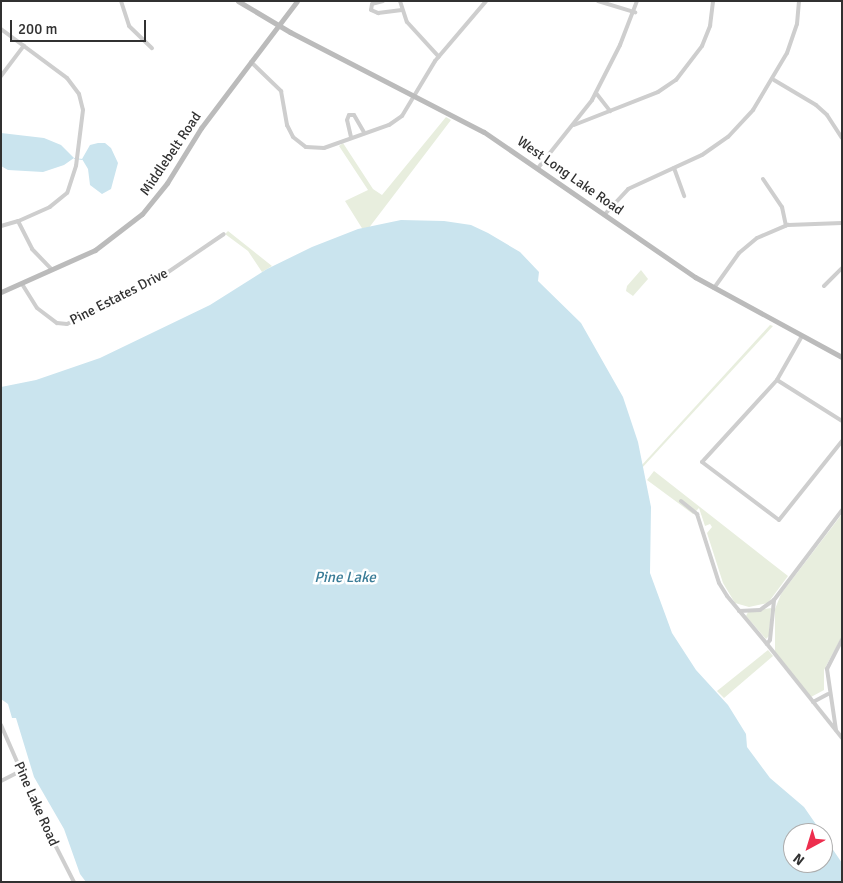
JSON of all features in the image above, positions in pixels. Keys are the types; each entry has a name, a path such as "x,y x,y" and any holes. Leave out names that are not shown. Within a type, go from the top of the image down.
{"main road":[{"name":"West Long Lake Road","path":"238,1 278,25 484,132 714,288 842,357"},
{"name":"Middlebelt Road","path":"1,292 52,270 106,243 146,210 251,62 297,1"}],"street":[{"path":"121,1 129,26 152,48"},
{"path":"383,1 372,4 371,10 378,13 402,10"},
{"path":"400,1 408,22 439,57"},
{"path":"251,62 281,91 287,125 299,143 324,148 397,121 415,97 439,57 486,1"},
{"path":"598,1 634,12"},
{"path":"538,168 574,125 596,93 634,12 637,1"},
{"path":"574,125 658,92 691,64 710,26 713,1"},
{"path":"605,214 628,189 702,156 728,137 753,110 774,80 797,24 799,1"},
{"path":"1,29 71,83 80,98 83,115 75,173 68,193 50,206 18,221 1,226"},
{"path":"1,76 24,46"},
{"path":"774,80 816,105 827,115 842,138"},
{"path":"596,93 610,111"},
{"path":"352,137 346,120 349,114 354,115 364,132"},
{"path":"674,168 684,196"},
{"path":"763,178 782,206 786,226"},
{"path":"18,221 32,249 52,270"},
{"path":"714,288 745,248 757,238 786,226 842,222"},
{"name":"Pine Estates Drive","path":"22,284 37,308 57,323 66,324 155,281 224,234"},
{"path":"824,286 842,268"},
{"path":"802,336 777,380 702,462 709,470 778,520 842,441"},
{"path":"777,380 842,421"},
{"path":"681,501 697,514 719,583 739,611 842,738"},
{"path":"739,611 760,610 774,600 842,510"},
{"path":"767,644 770,640 774,600"},
{"path":"837,732 828,694 828,666 842,640"},
{"path":"813,702 828,694"},
{"name":"Pine Lake Road","path":"1,725 74,882"},
{"path":"1,781 21,771"}],"green space":[{"path":"446,117 451,120 365,233 345,201 368,190 339,146 343,143 373,189 382,195"},
{"path":"228,231 272,266 262,272 248,251 225,234"},
{"path":"641,270 648,279 633,296 626,291 627,286"},
{"path":"770,325 773,326 641,469 641,466"},
{"path":"654,471 788,576 768,603 749,607 735,603 723,583 707,533 712,527 710,524 705,526 699,508 693,514 647,480"},
{"path":"842,514 842,636 824,670 824,690 811,697 775,652 775,609 781,594"},
{"path":"771,608 769,636 766,639 746,616 748,612"},
{"path":"768,650 773,656 724,698 717,691"}],"water":[{"path":"1,133 44,138 61,145 74,158 64,165 43,172 8,170 1,166"},
{"path":"105,143 111,148 118,163 111,189 102,194 90,185 88,169 82,159 90,145"},
{"name":"Pine Lake","path":"401,220 444,221 471,225 520,252 539,272 538,281 581,323 623,397 638,442 651,507 650,573 672,633 696,670 728,705 746,734 747,747 770,778 804,807 815,823 783,823 783,873 833,873 833,850 842,863 842,882 86,882 80,874 64,829 34,777 16,718 12,718 8,704 1,699 1,387 36,380 100,358 210,305 267,269 312,247 358,229"}],"waterway":[{"path":"74,158 82,159"}]}
